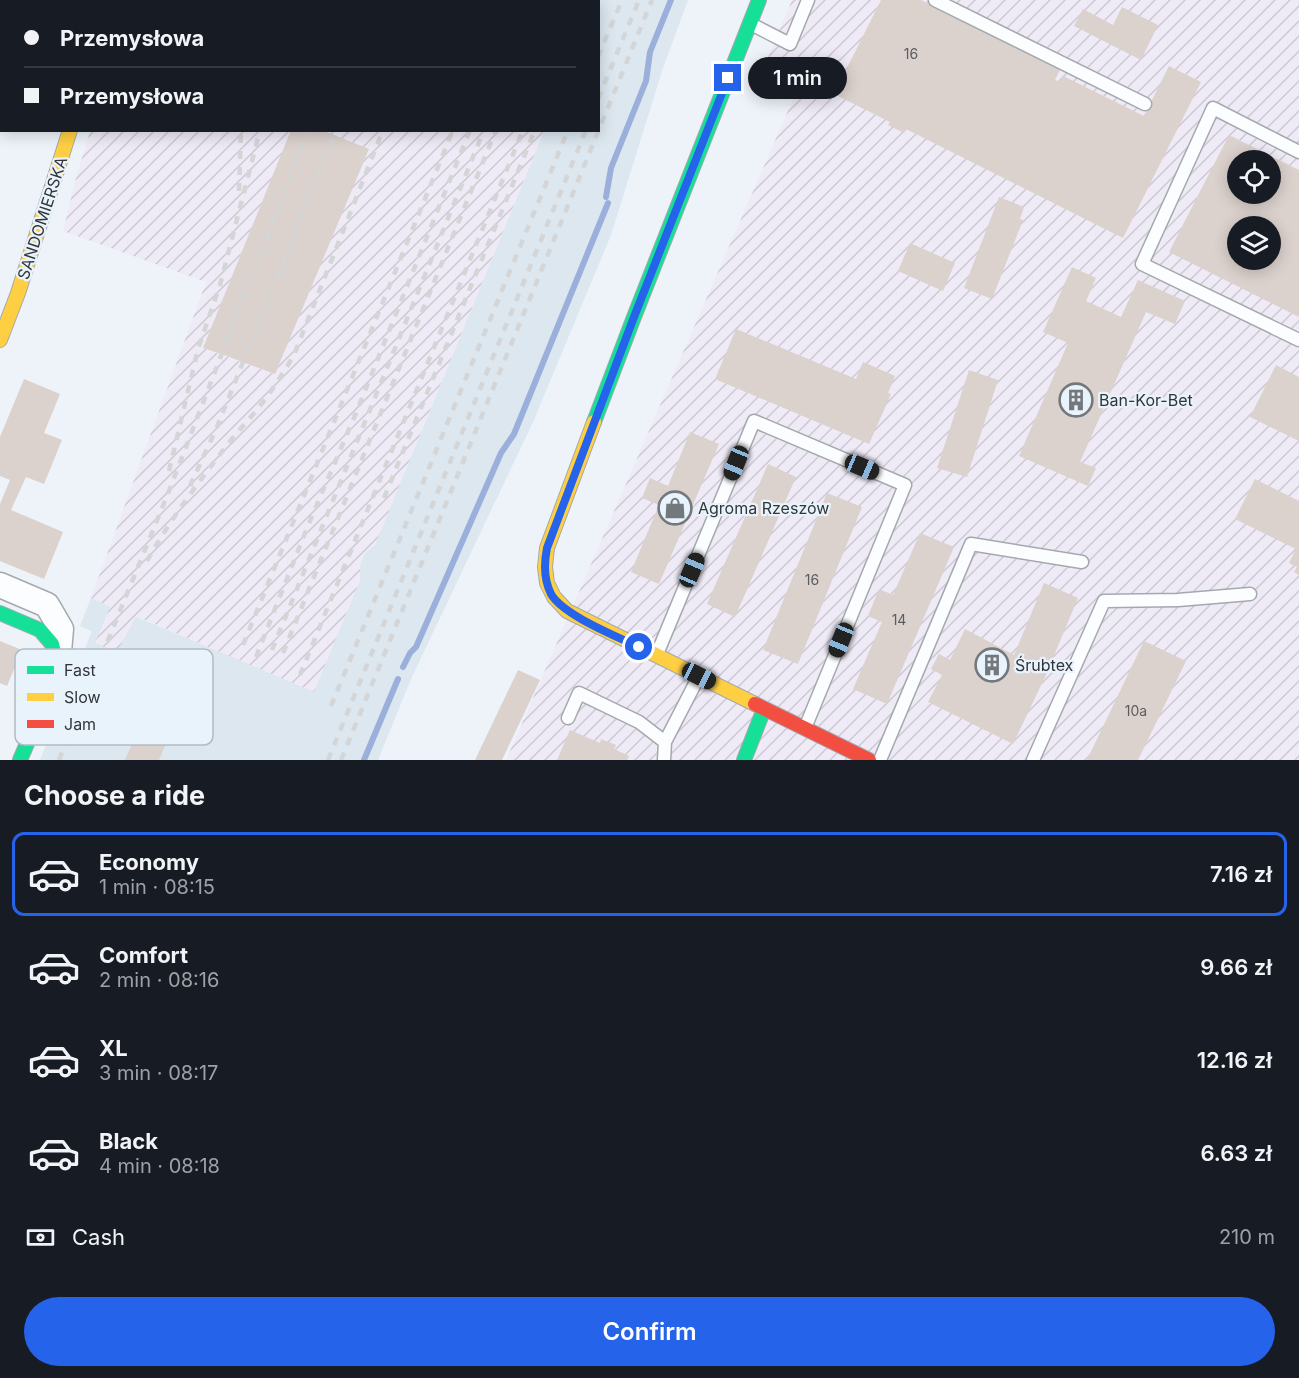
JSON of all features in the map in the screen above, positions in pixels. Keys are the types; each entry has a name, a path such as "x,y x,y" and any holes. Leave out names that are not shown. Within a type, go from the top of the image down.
{"street":[{"path":"759,0 597,414 547,548 544,562 551,594 567,611 869,760"},
{"name":"SANDOMIERSKA","path":"0,340 18,293 69,132"},
{"path":"0,585 47,605 61,629 60,649"},
{"path":"0,613 40,630 52,644 53,649"},
{"path":"744,760 764,709"},
{"path":"20,760 26,745"}],"lane":[{"path":"749,24 790,44 808,0"},
{"path":"935,0 1145,104"},
{"path":"1299,152 1213,108 1142,264 1299,339"},
{"path":"656,655 754,421 905,485 805,729"},
{"path":"880,760 971,544 1082,562"},
{"path":"1033,760 1104,601 1178,600 1250,594"},
{"path":"664,760 665,742 699,676"},
{"path":"568,718 579,693 639,722 665,742"}],"shaded area":[{"path":"600,0 688,0 663,68 611,235 533,422 411,679 378,760 40,760 46,745 213,745 213,649 85,649 92,631 80,626 91,598 314,691 360,580 360,565 365,553 375,545 544,132 600,132"},
{"path":"792,0 1299,0 1299,760 506,760 800,83 766,62"},
{"path":"90,132 291,132 203,348 275,374 368,149 325,132 544,132 375,545 365,553 360,565 360,580 314,692 136,616 119,649 110,649 95,643 110,607 91,598 206,282 63,231"}],"building":[{"path":"881,0 921,0 959,19 961,16 981,27 980,30 1060,70 1055,80 1060,82 1063,76 1144,116 1169,66 1201,82 1123,238 906,129 904,133 888,125 890,122 834,94"},
{"path":"1122,7 1158,25 1141,60 1074,26 1083,9 1113,25"},
{"path":"290,132 327,132 369,149 275,374 203,348"},
{"path":"1229,135 1259,150 1227,150 1227,204 1281,204 1281,161 1299,170 1299,317 1169,252"},
{"path":"999,197 1024,207 1020,219 1023,220 992,299 964,288"},
{"path":"910,243 955,263 943,291 898,271"},
{"name":"Ban-Kor-Bet","path":"1072,267 1096,278 1086,301 1121,317 1138,280 1185,301 1175,324 1146,312 1080,462 1096,468 1088,486 1019,456 1068,343 1043,332"},
{"path":"736,329 856,379 863,362 895,376 888,393 891,394 869,444 715,379"},
{"path":"1276,365 1299,377 1299,441 1250,417"},
{"path":"969,370 998,380 967,477 937,468"},
{"path":"24,379 60,394 44,433 62,440 44,484 26,477 11,510 63,532 44,579 0,561 0,504 10,480 0,476 0,437"},
{"path":"690,432 719,444 659,584 631,572 659,505 642,498 650,478 668,486"},
{"path":"768,464 796,477 735,617 707,604"},
{"path":"1255,479 1299,501 1299,575 1294,572 1297,567 1289,563 1296,549 1235,519"},
{"path":"827,493 862,507 798,664 763,650"},
{"path":"920,533 954,547 887,704 853,689 882,622 868,616 879,589 893,595"},
{"name":"Śrubtex","path":"1044,583 1078,598 1045,677 1013,744 928,702 942,675 931,669 939,654 950,660 965,629 1014,655"},
{"path":"0,641 20,649 15,649 15,667 7,686 0,683"},
{"path":"1144,641 1186,661 1138,760 1087,760"},
{"path":"518,670 540,680 502,760 475,760"},
{"path":"570,730 600,743 601,739 616,745 614,749 629,756 627,760 557,760"},
{"path":"131,745 165,745 159,760 125,760"}],"waterway":[{"path":"606,197 611,168 646,81 650,52 671,0"},
{"path":"403,667 416,647 501,453 514,434 608,203"},
{"path":"364,760 398,679"}],"railway":[{"path":"600,52 622,0"},
{"path":"600,94 639,0"},
{"path":"600,127 652,0"},
{"path":"239,191 241,132"},
{"path":"169,471 198,349 220,285 259,132"},
{"path":"104,649 169,491 307,132"},
{"path":"190,486 217,427 335,132"},
{"path":"147,561 187,499 266,398 294,355 382,132"},
{"path":"243,645 452,132"},
{"path":"256,657 469,132"},
{"path":"272,650 483,132"},
{"path":"283,653 495,132"},
{"path":"300,675 522,132"},
{"path":"384,498 534,132"},
{"path":"331,706 567,132"},
{"path":"328,760 585,132"},
{"path":"341,760 598,132"},
{"path":"59,760 65,745"}],"traffic: fast":[{"path":"594,422 759,0"},
{"path":"0,613 40,630 52,644 53,649"},
{"path":"744,760 764,709"},
{"path":"20,760 26,745"}],"traffic: slow":[{"path":"0,340 18,293 69,132"},
{"path":"594,422 547,548 545,567 547,583 554,597 567,611 755,704"}],"traffic: jam":[{"path":"755,704 869,760"}],"place":[{"name":"Ban-Kor-Bet","path":"1076,400"},
{"name":"Agroma Rzeszów","path":"675,508"},
{"name":"Śrubtex","path":"992,665"}],"route":[{"path":"639,647 567,611 551,594 544,562 547,548 597,414 728,78"}]}
